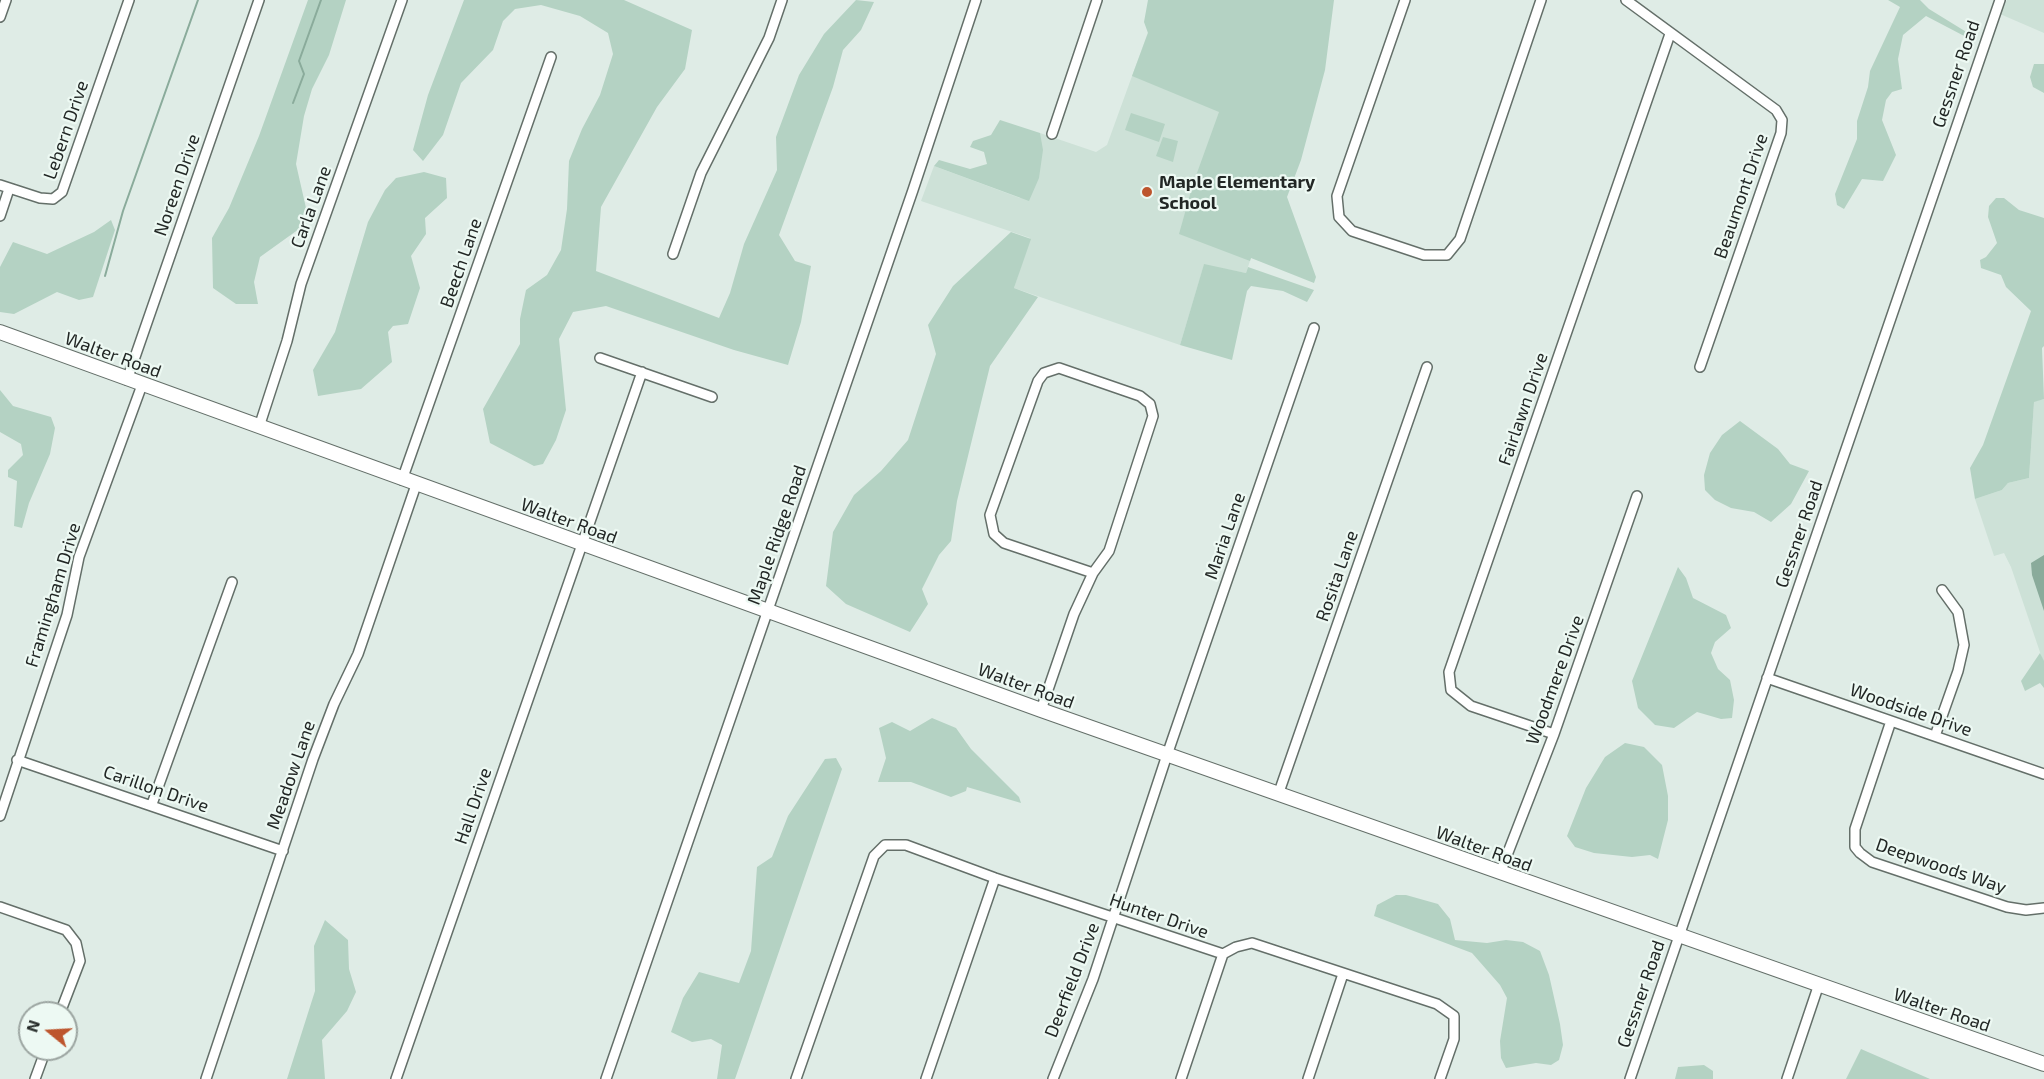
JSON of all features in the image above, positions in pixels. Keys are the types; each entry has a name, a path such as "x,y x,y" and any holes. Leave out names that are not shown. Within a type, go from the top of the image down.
{"street":[{"path":"0,17 6,0"},
{"name":"Lebern Drive","path":"0,216 5,187 40,198 53,198 62,192 129,0"},
{"name":"Noreen Drive","path":"127,380 259,0"},
{"name":"Carla Lane","path":"259,428 286,342 301,284 402,0"},
{"path":"673,254 701,172 770,38 782,0"},
{"name":"Maple Ridge Road","path":"606,1079 976,0"},
{"path":"1052,134 1097,0"},
{"path":"1405,0 1337,196 1339,217 1352,231 1424,255 1447,255 1460,239 1541,0"},
{"name":"Beaumont Drive","path":"1626,0 1776,110 1782,120 1781,133 1700,367"},
{"name":"Gessner Road","path":"1630,1079 2000,0"},
{"name":"Fairlawn Drive","path":"1554,734 1471,706 1451,690 1449,672 1670,34"},
{"name":"Beech Lane","path":"409,482 551,57"},
{"name":"Maria Lane","path":"1167,755 1314,328"},
{"name":"Walter Road","path":"0,332 580,545 1818,987 2044,1065"},
{"path":"600,357 712,397"},
{"path":"1041,710 1074,614 1093,573 1109,551 1153,416 1150,404 1140,396 1059,368 1044,373 1038,381 990,515 994,534 1004,543 1093,573"},
{"name":"Rosita Lane","path":"1278,795 1427,368"},
{"name":"Hall Drive","path":"396,1079 642,372"},
{"name":"Framingham Drive","path":"0,816 67,615 79,557 142,385"},
{"name":"Meadow Lane","path":"206,1079 334,704 358,654 409,482"},
{"name":"Woodmere Drive","path":"1500,873 1554,734 1637,496"},
{"path":"152,804 232,582"},
{"path":"1935,736 1964,645 1958,612 1942,590"},
{"name":"Woodside Drive","path":"1767,678 2044,774"},
{"name":"Deepwoods Way","path":"1892,721 1855,829 1855,847 1872,862 2007,907 2026,910 2044,908"},
{"name":"Deerfield Drive","path":"1053,1079 1093,979 1167,755"},
{"name":"Carillon Drive","path":"17,760 152,804 283,851"},
{"name":"Hunter Drive","path":"796,1079 874,856 885,845 906,844 995,878 1223,954 1236,947 1252,943 1437,1004 1454,1016 1454,1039 1440,1079"},
{"path":"926,1079 995,878"},
{"path":"0,907 66,930 76,943 80,961 65,1001"},
{"path":"1181,1079 1223,954"},
{"path":"1308,1079 1343,974"},
{"path":"1787,1079 1818,987"},
{"path":"35,1079 42,1061"}],"shaded area":[{"path":"308,0 346,0 329,55 312,89 304,116 296,164 306,208 299,229 260,257 254,282 258,304 236,304 213,288 212,238 229,208 259,136"},
{"path":"464,0 624,0 692,30 685,69 657,107 601,207 596,271 719,318 730,293 744,244 777,170 776,137 799,75 824,34 856,0 874,2 861,30 843,50 833,87 779,235 795,261 811,266 801,322 788,365 734,350 606,306 573,312 559,339 566,410 556,440 543,464 534,466 490,443 483,409 520,344 520,319 526,290 547,275 561,250 567,209 569,161 582,129 600,95 613,54 608,33 580,16 541,5 515,9 503,21 493,50 461,83 443,135 423,161 413,150 428,95"},
{"path":"1148,0 1334,0 1325,70 1301,160 1287,197 1316,277 1314,283 1251,258 1250,261 1179,234 1193,184 1219,112 1132,76 1148,33 1144,22"},
{"path":"1888,0 1920,0 1929,9 1968,33 1968,38 1926,16 1903,35 1898,59 1902,89 1892,92 1886,100 1882,120 1896,155 1883,181 1862,179 1844,209 1837,205 1835,194 1857,139 1857,121 1868,87 1870,71 1900,7"},
{"path":"2007,0 2044,0 2044,33 2000,14"},
{"name":"Maple Elementary School","path":"1148,32 1306,90 1246,273 1204,265 1180,345 1014,288 1030,238 921,201 934,166 1020,198 1040,133 1096,152 1107,145"},
{"path":"2034,64 2044,64 2044,93 2033,87 2030,77"},
{"path":"1131,113 1165,124 1159,142 1125,130"},
{"path":"1000,120 1040,133 1043,150 1039,178 1029,201 934,166 939,160 970,169 987,164 984,152 970,147 973,141 991,135"},
{"path":"1163,137 1178,141 1173,162 1156,156"},
{"path":"424,172 446,178 447,198 425,218 426,234 411,256 420,288 408,324 393,326 388,332 392,362 361,389 318,396 313,370 335,332 368,222 385,190 396,178"},
{"path":"1996,198 2004,198 2019,210 2044,218 2044,346 2042,348 2044,399 2034,402 2029,478 2008,483 2002,490 1975,499 1970,468 1983,445 2031,311 2006,287 2001,275 1981,268 1980,260 1986,257 1997,243 1988,217 1989,206"},
{"path":"111,220 115,230 93,297 79,300 57,292 14,314 0,312 0,267 13,242 47,254 94,232"},
{"path":"1011,232 1031,239 1014,288 1038,297 990,366 957,501 951,541 939,555 922,589 928,604 910,632 846,604 826,586 833,532 854,495 881,471 908,440 936,354 928,325 953,286"},
{"path":"1204,264 1246,273 1248,267 1314,290 1307,302 1283,291 1251,286 1247,291 1232,360 1180,345"},
{"path":"0,390 13,406 51,417 55,428 50,454 29,503 22,528 14,526 17,481 8,477 8,470 23,455 21,444 0,432"},
{"path":"2044,399 2043,661 2011,567 2004,553 1994,556 1975,499 2002,490 2008,483 2029,478 2034,401"},
{"path":"1740,421 1778,449 1790,464 1809,471 1791,504 1771,522 1754,512 1731,508 1715,500 1705,490 1704,475 1710,453 1722,435"},
{"path":"2044,555 2044,611 2032,575 2031,563"},
{"path":"1678,567 1686,578 1693,598 1726,615 1731,628 1715,642 1711,653 1718,669 1730,680 1734,700 1732,718 1721,719 1697,712 1674,728 1655,725 1638,708 1632,681"},
{"path":"2040,653 2044,661 2044,688 2040,683 2025,691 2021,681"},
{"path":"932,718 956,728 971,749 1019,797 1021,803 967,787 966,791 951,797 911,782 878,782 886,758 879,728 892,722 910,731"},
{"path":"1625,743 1644,747 1662,765 1668,796 1668,820 1658,859 1650,855 1632,857 1594,853 1575,847 1567,836 1586,788 1605,757"},
{"path":"836,758 842,769 735,1079 717,1079 722,1045 711,1039 692,1042 671,1032 683,998 699,972 739,983 751,951 757,867 772,857 788,816 825,759"},
{"path":"1396,895 1406,895 1438,904 1450,919 1455,940 1487,943 1506,940 1523,942 1540,951 1549,975 1560,1024 1563,1045 1559,1060 1551,1065 1536,1063 1506,1068 1501,1058 1500,1041 1507,998 1500,985 1472,953 1374,916 1377,905"},
{"path":"325,920 348,940 349,969 356,992 347,1011 322,1040 325,1079 287,1079 315,991 314,946"},
{"path":"1861,1049 1930,1079 1846,1079"},
{"path":"1704,1065 1713,1071 1713,1079 1675,1079 1678,1067"}],"waterway":[{"path":"105,276 123,211 198,0"},
{"path":"293,103 304,74 299,61 321,0"}],"place":[{"name":"Maple Elementary School","path":"1147,192"}]}
